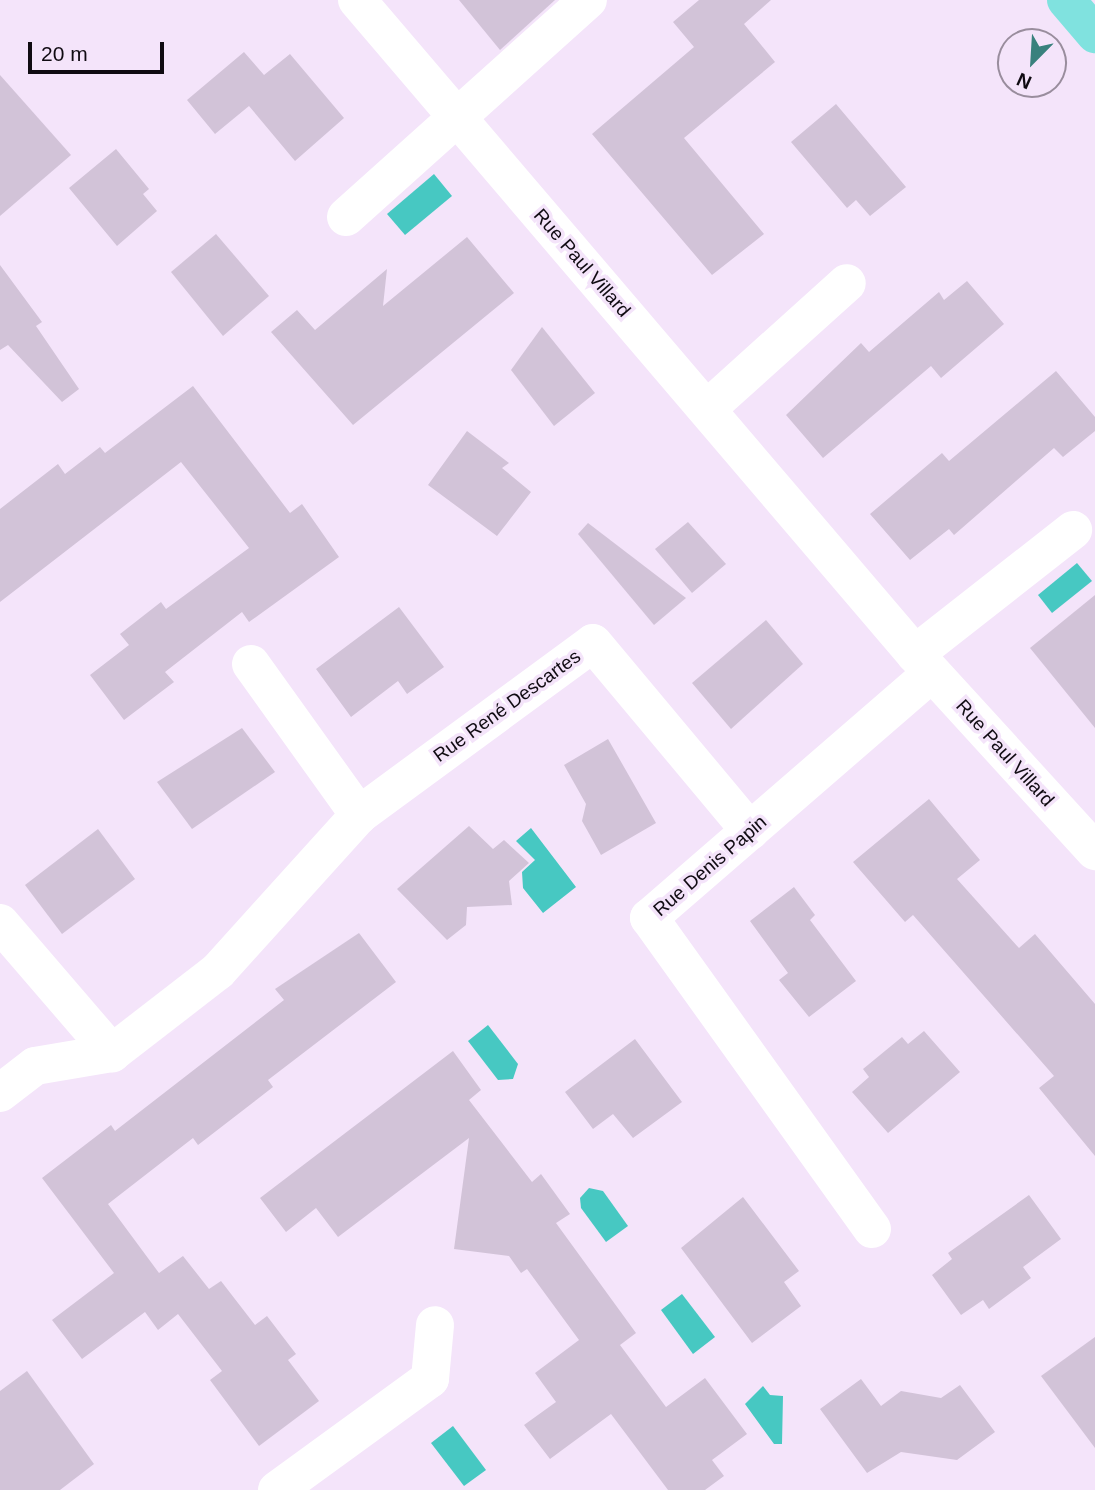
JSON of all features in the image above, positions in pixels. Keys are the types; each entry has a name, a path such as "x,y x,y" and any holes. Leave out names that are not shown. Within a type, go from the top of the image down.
{"main road":[{"path":"1066,0 1095,34"}],"street":[{"name":"Rue Paul Villard","path":"357,0 924,663 1095,851"},
{"path":"346,217 587,0"},
{"path":"707,409 847,284"},
{"path":"924,663 1073,530"},
{"name":"Rue René Descartes","path":"0,1093 35,1066 111,1053 218,971 359,815 593,643 750,831"},
{"name":"Rue Denis Papin","path":"872,1228 649,918 750,831 924,663"},
{"path":"251,664 359,815"},
{"path":"0,923 111,1053"},
{"path":"277,1490 430,1379 435,1325"}],"shaded area":[{"path":"434,174 452,196 405,235 387,214"},
{"path":"1077,563 1092,581 1052,613 1038,595"},
{"path":"531,828 576,887 543,913 523,888 522,872 535,860 516,841"},
{"path":"488,1025 518,1064 513,1079 498,1080 468,1041"},
{"path":"589,1188 603,1191 628,1226 606,1242 581,1208 580,1198"},
{"path":"682,1294 715,1337 693,1354 661,1310"},
{"path":"763,1386 770,1395 783,1396 782,1444 774,1444 745,1404"},
{"path":"453,1426 486,1470 464,1486 431,1443"}],"building":[{"path":"459,0 555,0 500,50"},
{"path":"699,0 771,0 744,24 775,62 684,138 764,234 712,275 592,134 694,47 673,22"},
{"path":"244,52 264,75 290,54 344,118 295,161 249,106 215,134 187,100"},
{"path":"0,75 71,155 0,216"},
{"path":"836,104 906,187 870,216 856,200 847,208 791,142"},
{"path":"116,149 149,189 143,194 157,211 117,246 69,188"},
{"path":"216,234 269,296 223,336 171,272"},
{"path":"467,237 514,293 353,425 271,332 297,310 315,330 387,269 383,306"},
{"path":"0,265 42,322 36,326 79,389 62,402 8,345 0,350"},
{"path":"967,281 1004,324 941,378 931,366 823,458 786,415 861,343 869,352 939,292 944,300"},
{"path":"542,327 595,393 554,426 511,370"},
{"path":"1056,371 1095,417 1095,431 1063,457 1054,448 954,535 949,529 910,560 870,514 942,453 949,461"},
{"path":"193,386 290,513 302,504 339,557 249,622 242,612 165,672 174,682 124,720 90,675 129,645 120,634 161,602 166,609 249,548 181,462 0,602 0,509 58,464 65,474 100,447 105,453"},
{"path":"467,431 509,463 502,468 531,492 497,536 428,485"},
{"path":"688,522 726,564 692,593 655,549"},
{"path":"588,523 686,598 654,625 578,534"},
{"path":"1095,595 1095,728 1030,648"},
{"path":"399,607 444,667 407,694 398,681 351,717 316,669"},
{"path":"766,620 803,664 731,729 692,683"},
{"path":"242,728 275,772 192,829 157,782"},
{"path":"608,739 656,823 601,855 582,821 586,804 564,765"},
{"path":"929,799 980,860 957,879 1019,948 1035,934 1095,1004 1095,1156 1039,1088 1054,1076 913,915 905,922 853,862"},
{"path":"469,826 493,849 504,840 529,863 509,881 512,905 467,907 466,925 447,940 397,889"},
{"path":"98,829 135,879 62,934 25,885"},
{"path":"794,887 815,915 810,920 856,981 809,1017 779,980 788,973 750,921"},
{"path":"359,933 396,982 268,1080 273,1087 198,1145 193,1138 108,1204 159,1273 183,1256 209,1289 221,1281 255,1325 267,1316 296,1354 288,1360 319,1401 259,1446 210,1380 222,1371 178,1314 158,1330 145,1312 82,1359 52,1320 114,1273 42,1178 111,1125 115,1131 284,1000 275,989"},
{"path":"924,1031 960,1072 888,1133 852,1092 869,1077 863,1069 902,1037 908,1044"},
{"path":"635,1039 682,1102 633,1138 613,1114 593,1129 565,1092"},
{"path":"453,1051 481,1090 469,1100 532,1182 541,1174 570,1214 556,1223 636,1333 620,1345 666,1407 705,1378 747,1434 712,1460 724,1476 705,1490 668,1490 611,1414 550,1459 524,1425 556,1402 535,1373 579,1340 527,1269 521,1273 509,1256 454,1249 469,1138 338,1237 316,1208 286,1232 260,1198"},
{"path":"1029,1195 1061,1239 1023,1267 1031,1278 989,1309 983,1300 961,1315 932,1275 952,1259 948,1253"},
{"path":"743,1197 799,1271 784,1282 801,1306 752,1343 681,1248"},
{"path":"1095,1337 1095,1448 1041,1376"},
{"path":"27,1371 94,1464 60,1490 0,1490 0,1391"},
{"path":"861,1379 881,1406 901,1391 941,1398 960,1385 995,1432 957,1460 901,1452 867,1473 820,1409"}]}
